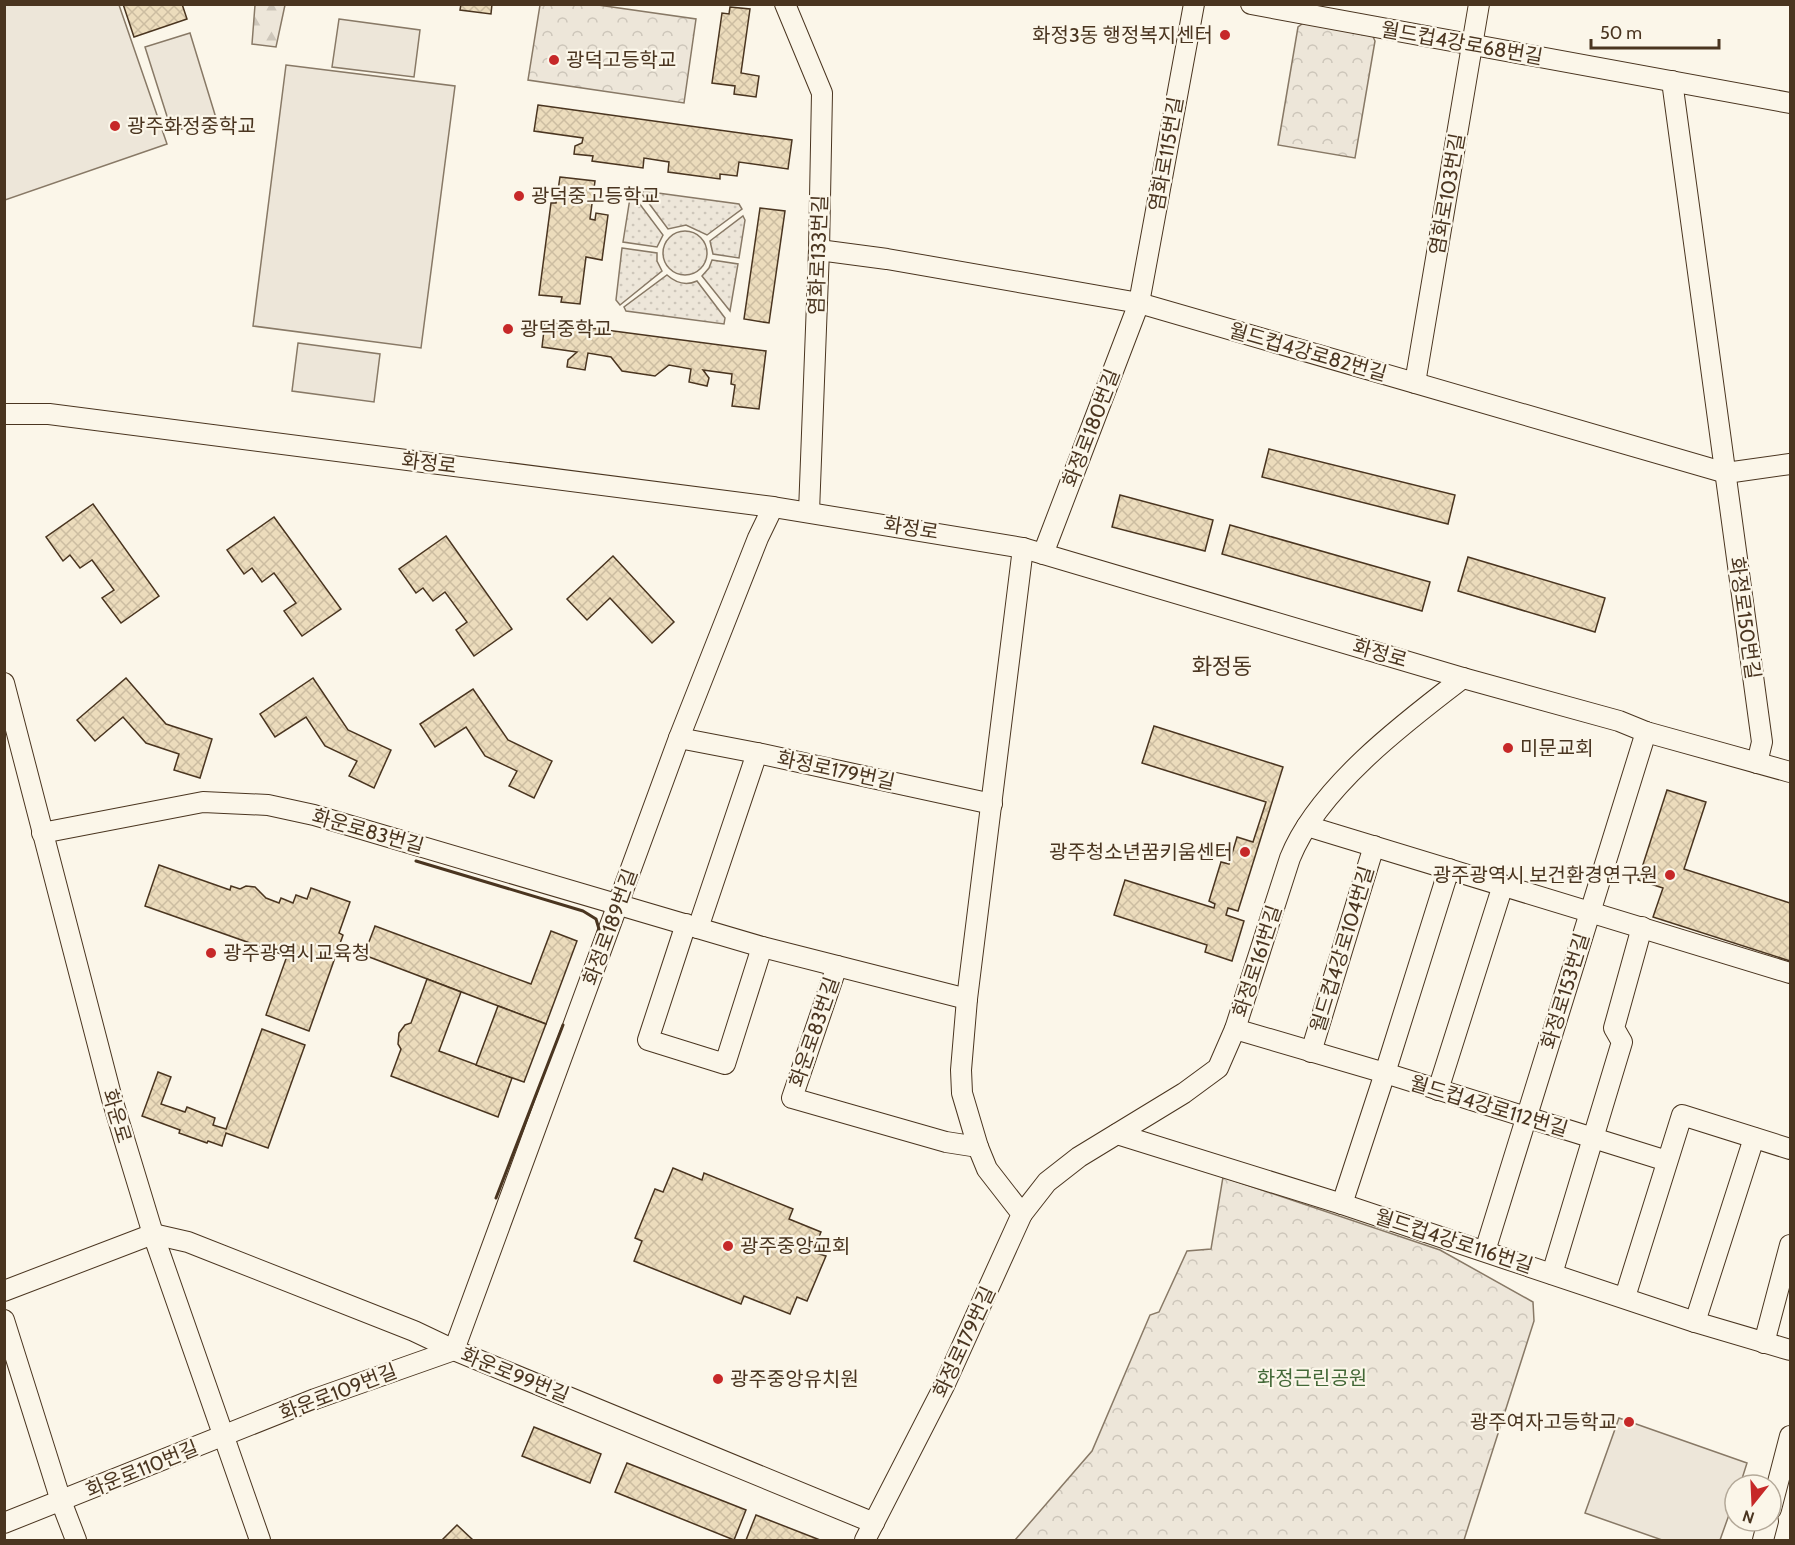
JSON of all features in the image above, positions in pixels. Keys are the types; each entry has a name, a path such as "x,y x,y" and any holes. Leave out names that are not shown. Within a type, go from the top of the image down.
{"street":[{"name":"염화로133번길","path":"784,4 822,93 810,512"},
{"name":"염화로115번길","path":"1139,303 1194,4"},
{"name":"월드컵4강로68번길","path":"1251,4 1791,103"},
{"name":"염화로103번길","path":"1415,383 1479,4"},
{"path":"1672,81 1726,473"},
{"name":"월드컵4강로82번길","path":"819,250 887,259 1139,303 1726,473 1791,464"},
{"name":"화정로180번길","path":"1043,554 1139,303"},
{"name":"화정로","path":"4,414 49,414 773,507 1023,548 1462,678 1619,721 1646,732 1791,772"},
{"path":"4,428 49,414"},
{"name":"화정로150번길","path":"1726,473 1762,742 1757,763"},
{"name":"화정로189번길","path":"454,1350 679,738 758,538 773,507"},
{"path":"1022,1214 987,1168 978,1148 962,1093 961,1070 967,999 1023,548"},
{"name":"화정로161번길","path":"1022,1214 1047,1182 1079,1157 1184,1093 1218,1068 1235,1029 1290,858 1307,826 1328,796 1353,771 1390,737 1462,678"},
{"name":"화운로","path":"4,683 106,1076 153,1234 222,1437 260,1540"},
{"name":"화정로153번길","path":"1485,1251 1646,732"},
{"name":"화정로179번길","path":"679,738 992,804"},
{"path":"757,753 648,1040 724,1064 762,947"},
{"name":"화운로83번길","path":"42,833 202,802 268,805 314,815 762,947 967,999"},
{"name":"월드컵4강로104번길","path":"1307,826 1791,973"},
{"name":"월드컵4강로104번길","path":"1311,1052 1374,846"},
{"path":"1385,1073 1449,869"},
{"path":"1438,1090 1503,885"},
{"path":"1592,1138 1622,1042 1614,1028 1642,927"},
{"name":"화운로83번길","path":"837,966 792,1098 946,1142 978,1148"},
{"name":"월드컵4강로112번길","path":"1235,1029 1667,1161"},
{"name":"월드컵4강로112번길","path":"1342,1204 1385,1073"},
{"path":"1625,1297 1682,1115 1791,1149"},
{"name":"월드컵4강로116번길","path":"1117,1134 1342,1204 1695,1322 1791,1350"},
{"name":"월드컵4강로112번길","path":"1552,1274 1592,1138"},
{"path":"1695,1322 1754,1138"},
{"name":"화정로179번길","path":"870,1532 949,1375 1022,1214"},
{"path":"4,1291 153,1234"},
{"name":"화운로99번길","path":"153,1234 188,1242 414,1331 870,1532"},
{"path":"1764,1343 1791,1245"},
{"path":"4,1320 62,1501"},
{"name":"화운로109번길","path":"222,1437 315,1399 454,1350"},
{"path":"1781,1473 1791,1436"},
{"name":"화운로110번길","path":"4,1523 222,1437"},
{"name":"화운로110번길","path":"62,1501 76,1540"}],"green space":[{"name":"광주화정중학교","path":"4,5 119,5 167,144 5,200"},
{"path":"255,5 285,5 276,47 252,44"},
{"path":"540,5 598,5 696,19 684,103 528,80"},
{"path":"339,19 420,30 414,77 332,67"},
{"path":"1306,21 1371,32 1375,41 1355,158 1278,145 1298,27"},
{"path":"190,33 216,118 172,132 145,47"},
{"path":"286,65 455,86 421,348 253,326"},
{"path":"643,191 739,204 742,209 707,235 686,225 668,229 642,194"},
{"path":"633,195 663,235 657,247 623,242 630,198"},
{"path":"743,216 745,220 739,258 713,254 710,241"},
{"path":"685,231 700,238 707,253 700,268 685,275 670,268 663,253 670,238"},
{"path":"622,248 657,253 657,261 662,271 620,305 616,300"},
{"path":"712,260 738,264 730,311 702,276"},
{"path":"667,275 681,283 697,281 725,318 724,324 626,311 624,307"},
{"path":"298,343 380,354 374,402 292,391"},
{"name":"화정근린공원","path":"1223,1177 1440,1250 1533,1302 1534,1321 1464,1540 1015,1540 1092,1451 1150,1315 1159,1312 1187,1251 1211,1249"},
{"path":"1619,1418 1747,1463 1744,1473 1723,1473 1723,1532 1720,1540 1662,1540 1585,1513"}],"building":[{"path":"123,4 182,4 187,19 134,37"},
{"path":"461,4 492,4 491,14 460,10"},
{"path":"730,7 750,9 741,73 759,76 756,97 734,94 735,86 712,83 722,13 729,14"},
{"name":"광덕고등학교","path":"538,105 792,140 788,169 739,162 737,176 720,174 720,179 668,172 669,162 644,158 643,168 592,161 593,156 574,154 575,146 582,143 583,138 534,131"},
{"path":"560,177 595,181 590,219 595,220 596,213 608,215 602,260 586,257 580,304 561,302 562,297 539,295 551,203 556,203"},
{"path":"760,208 785,211 769,323 744,319"},
{"name":"광덕중학교","path":"545,322 766,351 759,409 732,406 735,385 731,384 732,374 703,370 709,378 707,386 689,382 691,369 669,365 655,376 622,371 611,357 588,353 585,370 567,367 568,360 577,352 542,347"},
{"path":"1269,449 1455,495 1448,524 1262,477"},
{"path":"1120,495 1213,520 1205,551 1112,527"},
{"path":"93,504 159,596 121,623 102,598 114,590 92,560 80,568 70,555 63,561 46,537"},
{"path":"274,517 341,609 302,636 284,611 296,603 274,573 262,582 252,568 244,574 227,550"},
{"path":"1230,525 1430,582 1422,611 1222,554"},
{"path":"446,536 512,629 474,656 456,630 467,622 445,592 433,601 423,588 416,593 399,569"},
{"path":"613,556 674,622 652,643 610,598 587,620 567,599"},
{"path":"1468,557 1605,598 1595,632 1458,591"},
{"path":"126,678 166,724 212,739 200,778 174,770 179,754 146,743 123,717 95,741 77,720"},
{"path":"313,678 348,730 391,750 374,788 349,776 357,761 325,746 306,717 275,737 260,714"},
{"path":"473,689 508,740 552,761 534,798 509,786 517,771 485,756 466,727 435,747 420,724"},
{"name":"광주청소년꿈키움센터","path":"1154,726 1283,767 1238,911 1228,908 1226,915 1244,921 1232,961 1205,952 1207,945 1114,915 1125,880 1214,908 1215,904 1209,901 1221,862 1229,864 1237,837 1253,842 1266,802 1142,763"},
{"name":"광주광역시 보건환경연구원","path":"1667,790 1706,802 1684,869 1790,903 1790,961 1653,917 1663,888 1638,880"},
{"path":"159,865 230,890 231,886 240,889 246,886 255,887 266,898 279,903 281,898 293,903 296,895 307,899 311,888 350,902 339,933 343,935 309,1031 266,1015 287,956 145,906"},
{"path":"375,926 531,984 551,931 577,941 546,1024 364,955"},
{"path":"427,979 461,992 439,1051 512,1078 498,1117 391,1076 401,1049 398,1044 399,1033 405,1025 411,1023"},
{"path":"498,1006 546,1024 524,1082 476,1065"},
{"path":"262,1029 305,1045 268,1148 226,1133 222,1146 208,1141 207,1143 142,1116 158,1072 171,1077 161,1104 185,1112 187,1107 215,1118 213,1125 226,1129"},
{"name":"광주중앙교회","path":"673,1168 702,1180 704,1173 793,1209 789,1219 821,1232 813,1252 826,1256 807,1301 797,1297 790,1314 744,1296 741,1304 634,1261 642,1241 635,1238 655,1189 663,1192"},
{"path":"534,1427 601,1454 590,1483 522,1456"},
{"path":"627,1463 746,1510 734,1540 615,1492"},
{"path":"756,1515 820,1540 746,1540"},
{"path":"457,1525 473,1540 442,1540"}],"wall":[{"path":"416,861 583,911 596,919 598,932"},
{"path":"496,1198 563,1025"}],"place":[{"name":"화정3동 행정복지센터","path":"1225,35"},
{"name":"광덕고등학교","path":"554,60"},
{"name":"광주화정중학교","path":"115,126"},
{"name":"광덕중고등학교","path":"519,196"},
{"name":"광덕중학교","path":"508,329"},
{"name":"미문교회","path":"1508,748"},
{"name":"광주청소년꿈키움센터","path":"1245,852"},
{"name":"광주광역시 보건환경연구원","path":"1670,875"},
{"name":"광주광역시교육청","path":"211,953"},
{"name":"광주중앙교회","path":"728,1246"},
{"name":"광주중앙유치원","path":"718,1379"},
{"name":"광주여자고등학교","path":"1629,1422"}],"district":[{"name":"화정동","path":"1222,666"}]}
